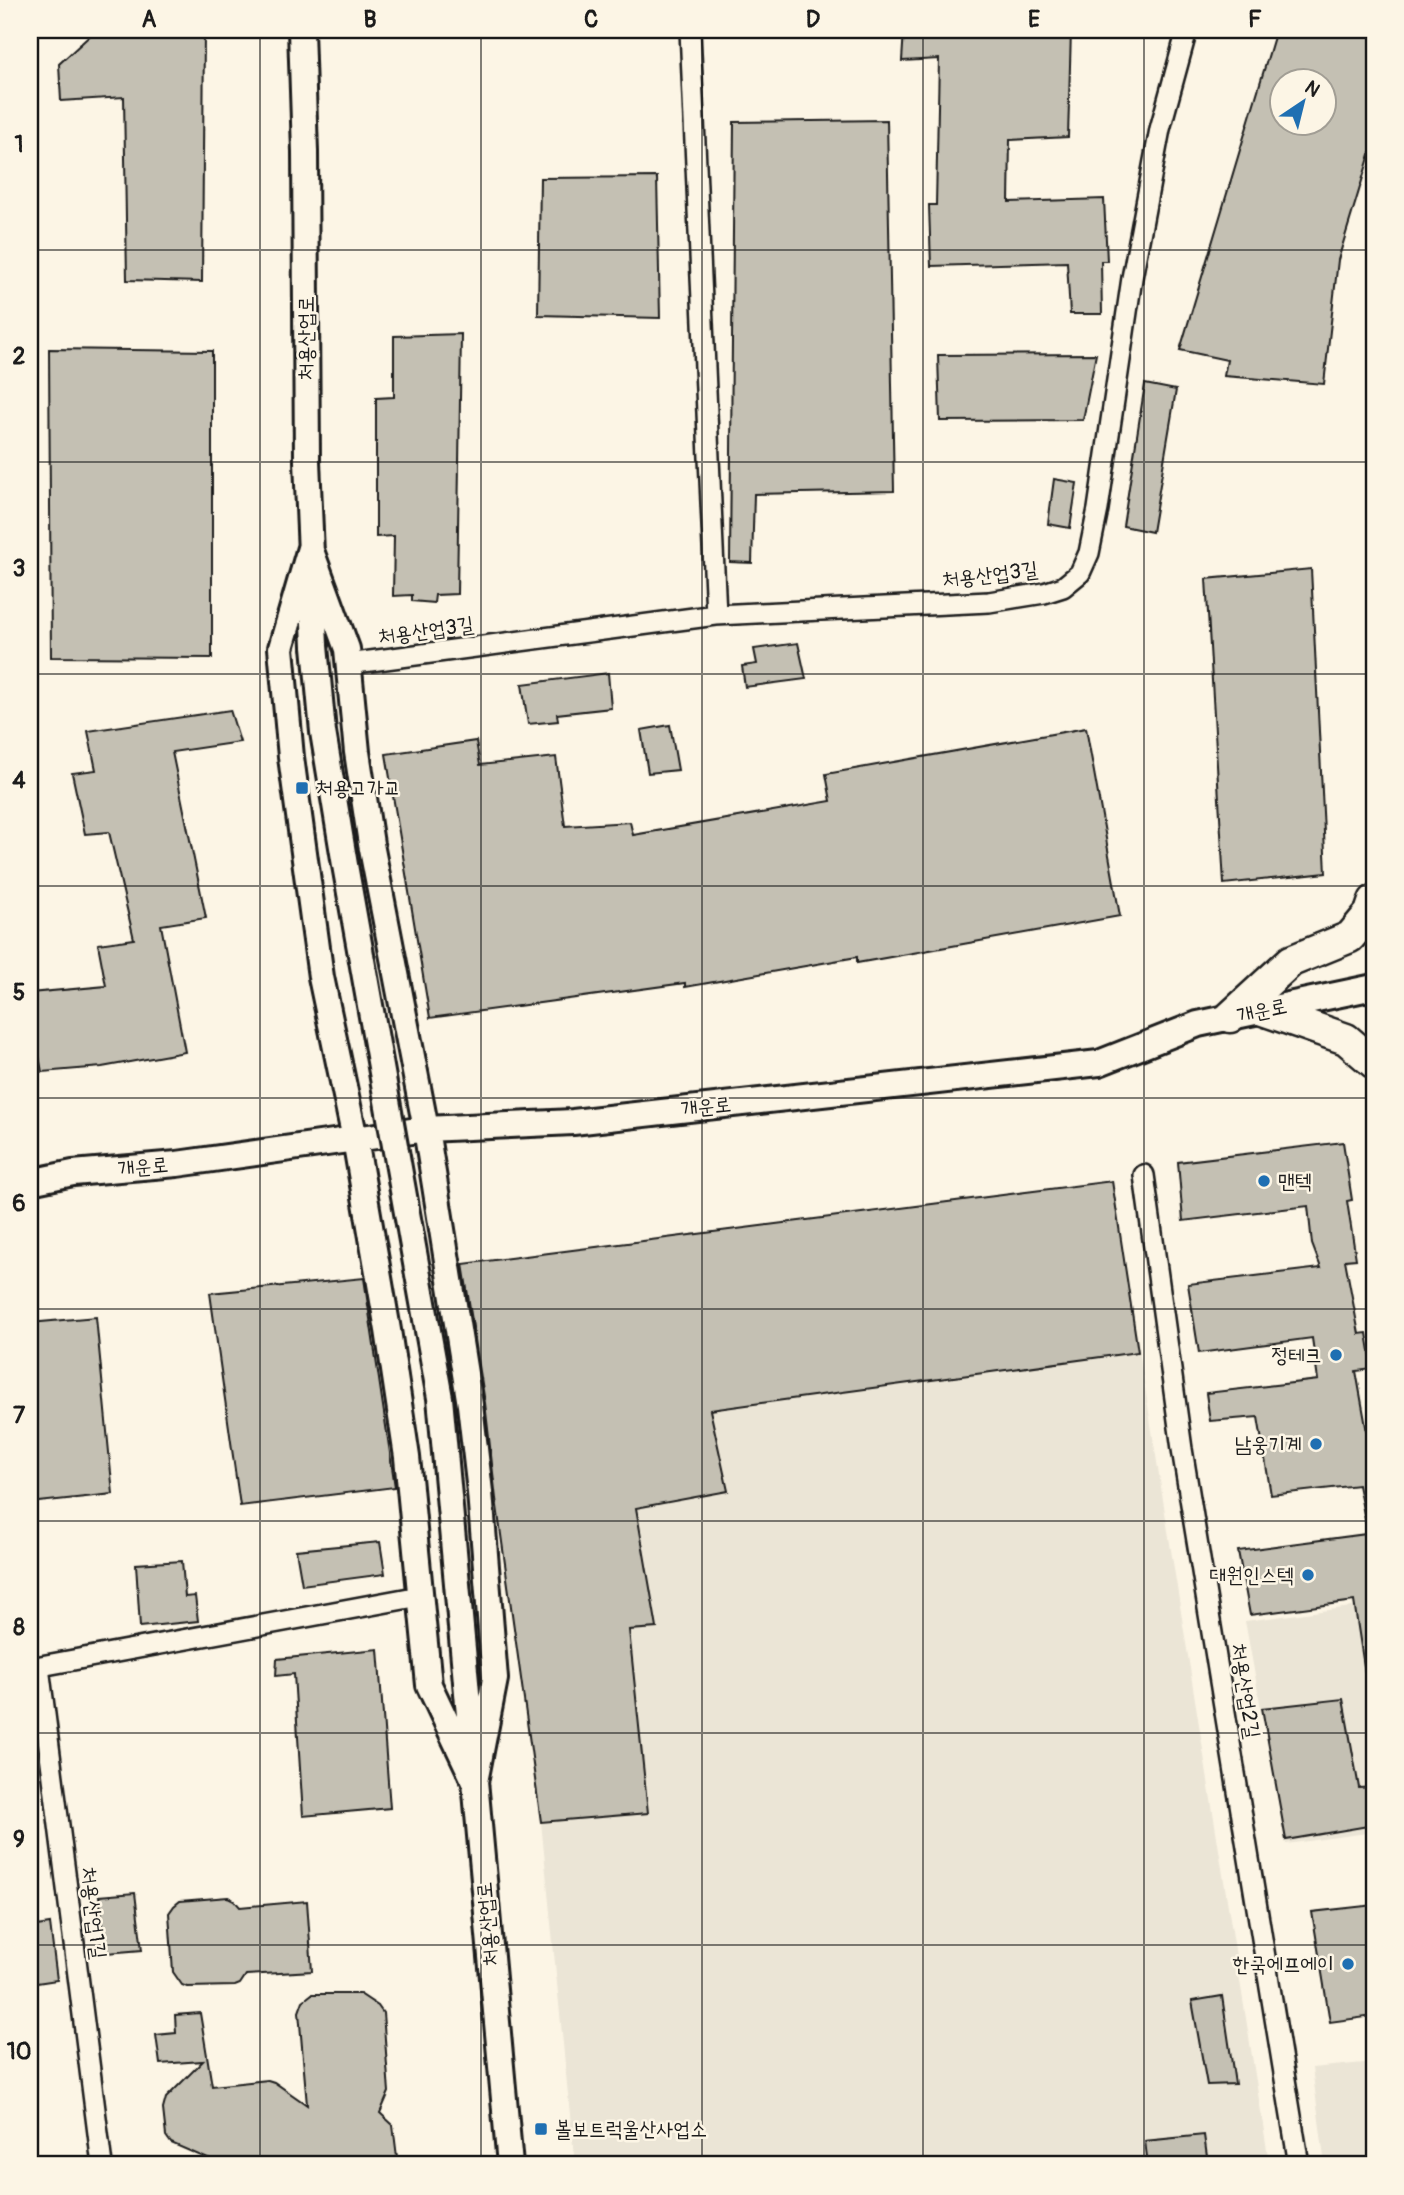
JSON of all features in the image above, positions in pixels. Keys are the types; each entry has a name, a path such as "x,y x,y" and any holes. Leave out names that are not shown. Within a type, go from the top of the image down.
{"highway":[{"path":"1230,1017 1291,961 1350,937 1370,912 1374,901"},
{"path":"1263,1010 1346,1039 1374,1063"}],"main road":[{"name":"처용산업로","path":"301,30 305,152 307,461 315,646 323,732 440,1398 510,2165"},
{"path":"310,548 347,649 357,752 371,844 426,1129 470,1405 495,1679 475,1782"},
{"path":"310,548 281,648 291,757 321,977 355,1139 407,1457 429,1685 475,1782"},
{"name":"개운로","path":"30,1182 73,1173 177,1164 426,1129 573,1122 1099,1063 1198,1024 1374,988"}],"street":[{"path":"690,30 716,615"},
{"name":"처용산업3길","path":"348,664 716,615 989,602 1044,593 1063,587 1080,573 1089,553 1132,278 1160,129 1186,30"},
{"name":"처용산업2길","path":"1144,1175 1182,1449 1299,2165"},
{"name":"처용산업1길","path":"102,2165 34,1667 420,1596"}],"shaded area":[{"path":"1112,1181 1268,2156 1188,2165 575,2165 541,1822 463,1264"},
{"path":"1374,1604 1374,1832 1286,1844 1245,1621"},
{"path":"1374,2062 1374,2165 1325,2165 1312,2068"}],"building":[{"path":"96,30 204,30 202,282 127,280 124,97 61,101 59,64"},
{"path":"904,30 1071,30 1068,137 1010,140 1009,202 1104,199 1107,261 1101,261 1102,314 1070,314 1067,262 931,266 929,205 936,205 939,59 902,61"},
{"path":"1276,30 1374,30 1374,141 1338,260 1324,384 1224,376 1227,360 1180,350"},
{"path":"887,120 894,491 754,494 752,563 730,562 734,122"},
{"path":"657,177 660,318 538,315 540,178"},
{"path":"461,334 457,594 435,595 434,603 412,601 412,595 393,596 394,536 376,537 376,398 394,397 394,336"},
{"path":"49,349 212,351 212,658 51,657"},
{"path":"1096,354 1083,420 940,421 938,355"},
{"path":"1145,384 1176,390 1152,532 1123,526"},
{"path":"1054,479 1077,483 1070,528 1048,524"},
{"path":"1311,569 1326,873 1224,884 1206,579"},
{"path":"798,643 806,679 745,687 742,666 757,664 754,649"},
{"path":"608,673 611,708 557,714 558,721 528,724 522,684"},
{"path":"230,710 240,742 172,752 206,918 161,925 185,1052 102,1067 42,1072 30,1009 30,993 106,986 98,944 134,939 109,832 85,834 72,773 96,770 88,731"},
{"path":"670,725 678,770 648,773 641,730"},
{"path":"1086,728 1120,916 857,963 857,957 685,987 685,983 430,1018 386,754 476,741 480,765 556,757 565,826 630,822 633,835 831,801 826,774"},
{"path":"1343,1142 1352,1200 1347,1201 1356,1259 1345,1260 1359,1334 1367,1333 1373,1369 1356,1371 1374,1471 1374,1528 1367,1529 1358,1485 1271,1495 1258,1417 1210,1421 1206,1393 1318,1380 1312,1338 1199,1353 1188,1284 1321,1268 1312,1244 1308,1206 1183,1221 1178,1162"},
{"path":"1112,1181 1138,1352 710,1410 728,1491 636,1508 657,1628 629,1630 648,1813 541,1822 485,1403 463,1264"},
{"path":"364,1278 395,1487 240,1506 210,1293"},
{"path":"96,1317 113,1494 30,1503 30,1323"},
{"name":"대원인스텍","path":"1374,1533 1374,1672 1365,1673 1354,1601 1250,1615 1238,1551"},
{"path":"380,1542 385,1574 302,1585 296,1550"},
{"path":"182,1561 185,1597 195,1596 198,1621 140,1627 136,1564"},
{"path":"378,1649 390,1808 303,1816 294,1674 276,1676 277,1659"},
{"path":"1343,1699 1359,1788 1374,1787 1374,1825 1286,1840 1262,1708"},
{"path":"135,1893 142,1950 107,1953 99,1896"},
{"path":"228,1897 240,1907 307,1901 312,1971 246,1975 240,1984 235,1986 182,1985 173,1972 169,1913 180,1901"},
{"name":"한국에프에이","path":"1374,1905 1374,2016 1330,2022 1312,1912"},
{"path":"50,1924 57,1980 30,1984 30,1927"},
{"path":"312,1994 360,1994 378,2006 383,2013 389,2092 380,2113 393,2125 398,2165 222,2165 171,2143 166,2136 163,2109 166,2098 203,2061 160,2064 156,2035 176,2033 175,2015 200,2013 212,2086 268,2080 307,2105 299,2012 303,2001"},
{"path":"1222,1996 1235,2084 1207,2085 1192,2001"},
{"path":"1204,2135 1208,2164 1148,2165 1145,2141"}],"place":[{"name":"처용고가교","path":"302,788"},
{"name":"맨텍","path":"1264,1181"},
{"name":"정테크","path":"1336,1355"},
{"name":"남웅기계","path":"1316,1444"},
{"name":"대원인스텍","path":"1308,1575"},
{"name":"한국에프에이","path":"1348,1964"},
{"name":"볼보트럭울산사업소","path":"541,2129"}]}
